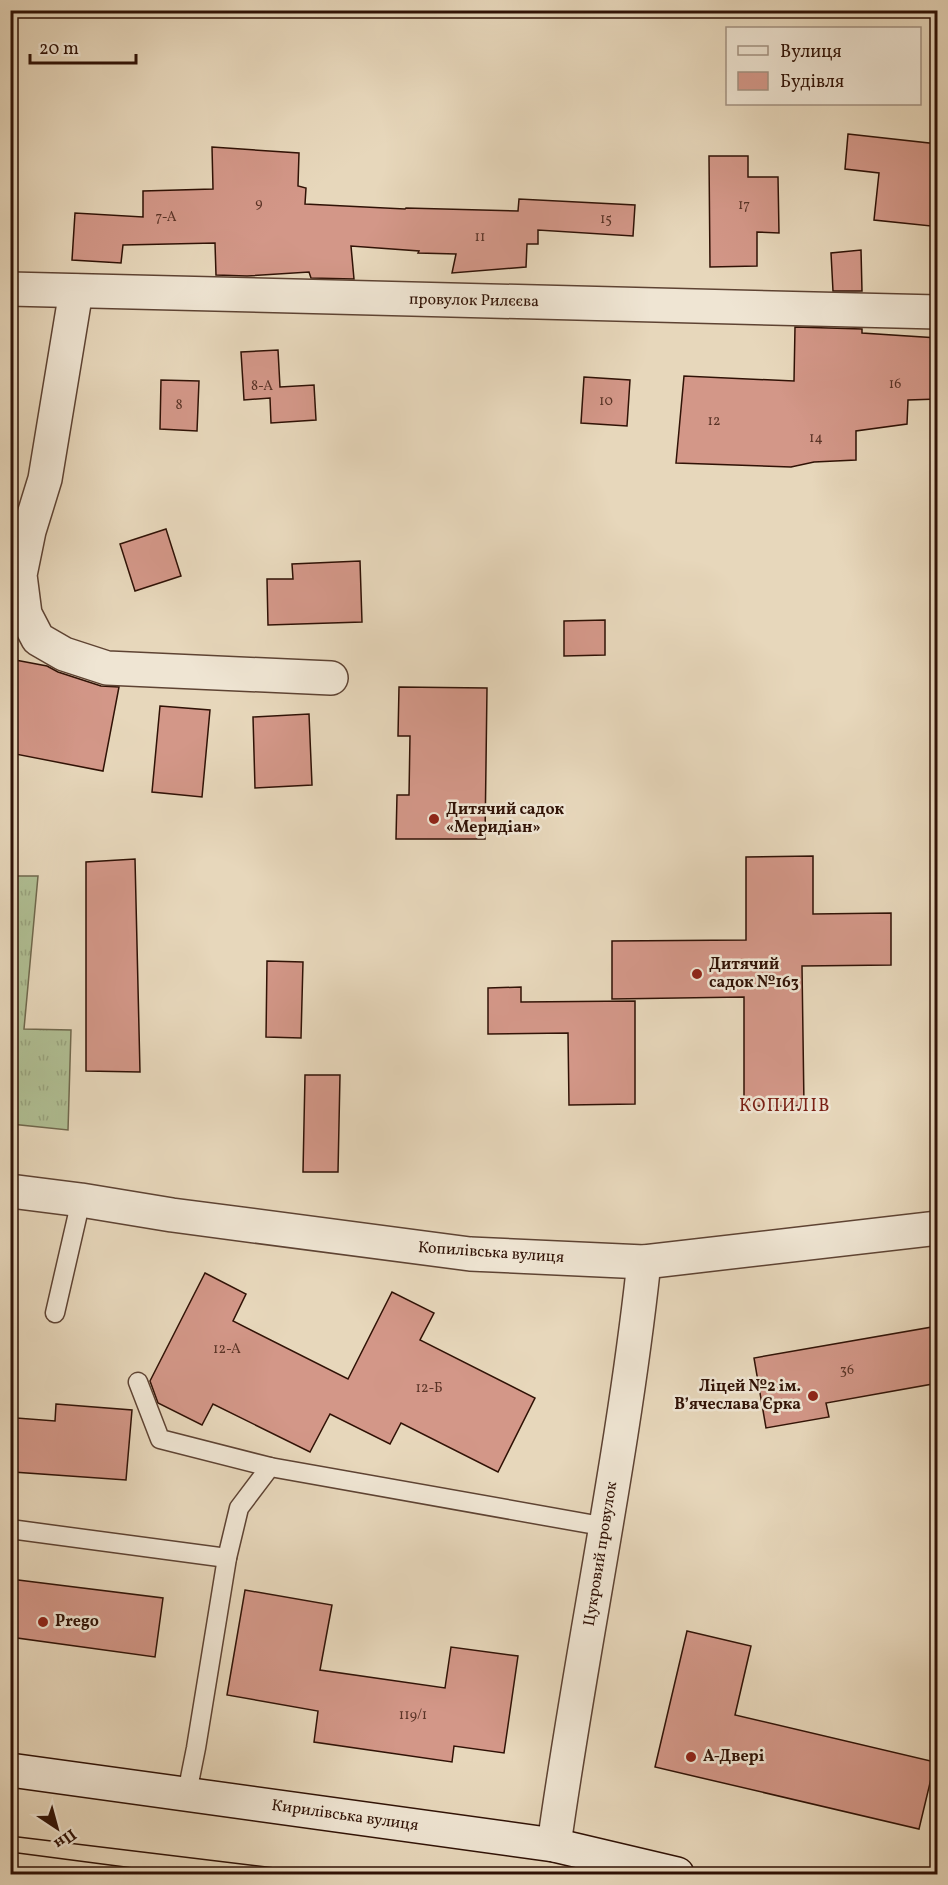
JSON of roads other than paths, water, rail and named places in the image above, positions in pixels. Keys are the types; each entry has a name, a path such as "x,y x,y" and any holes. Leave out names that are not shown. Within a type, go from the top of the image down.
{"street":[{"name":"провулок Рилєєва","path":"10,289 938,312"},
{"path":"76,291 45,479 29,531 20,575 25,614 38,639 64,654 107,668 331,678"},
{"name":"Копилівська вулиця","path":"10,1191 470,1254 644,1262 938,1228"},
{"name":"Цукровий провулок","path":"554,1845 607,1527 644,1262"},
{"name":"Кирилівська вулиця","path":"10,1770 554,1845 670,1874"}],"lane":[{"path":"55,1312 81,1200"},
{"path":"138,1382 160,1439 270,1467 607,1527"},
{"path":"187,1793 226,1557 239,1508 270,1467"},
{"path":"10,1528 226,1557"}],"tram line":[{"path":"10,1836 325,1874"},
{"path":"10,1852 179,1874"}],"place":[{"name":"Дитячий садок «Меридіан»","path":"434,819"},
{"name":"Дитячий садок №163","path":"697,974"},
{"name":"Ліцей №2 ім. В’ячеслава Єрка","path":"813,1396"},
{"name":"Prego","path":"43,1622"},
{"name":"А-Двері","path":"691,1757"}],"district":[{"name":"КОПИЛІВ","path":"785,1106"}]}
